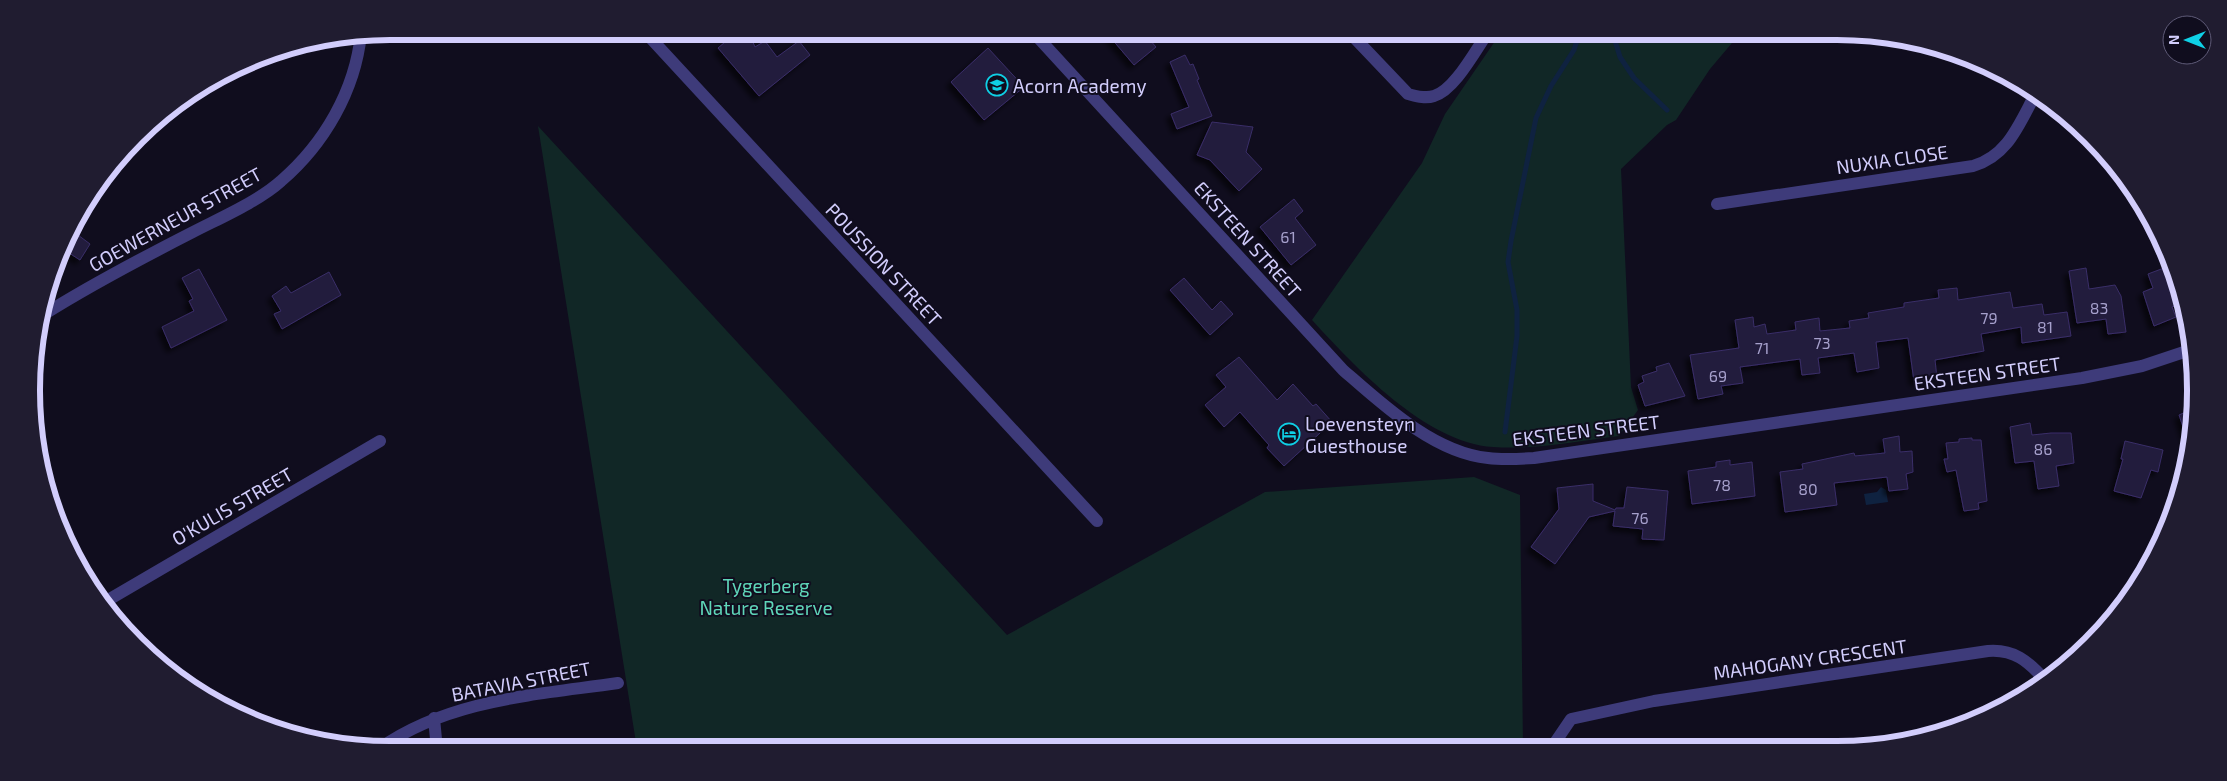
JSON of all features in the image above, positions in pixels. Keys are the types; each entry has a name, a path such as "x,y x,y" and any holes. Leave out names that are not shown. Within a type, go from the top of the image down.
{"street":[{"name":"POUSSION STREET","path":"652,40 1097,521"},
{"name":"EKSTEEN STREET","path":"1040,40 1343,370 1381,404 1426,435 1456,450 1486,458 1534,458 2082,378 2142,366 2185,352"},
{"path":"1357,40 1408,94 1419,97 1432,97 1440,94 1454,81 1483,40"},
{"name":"GOEWERNEUR STREET","path":"49,311 122,268 225,215 280,182 305,157 331,124 345,94 354,67 359,42"},
{"name":"NUXIA CLOSE","path":"1717,204 1973,166 1986,162 1998,155 2008,143 2032,100"},
{"name":"O'KULIS STREET","path":"109,600 380,441"},
{"name":"MAHOGANY CRESCENT","path":"1556,741 1572,719 1654,701 1998,650 2021,657 2040,676"},
{"name":"BATAVIA STREET","path":"393,741 434,718 465,708 500,700 618,683"},
{"path":"434,718 436,741"}],"green space":[{"path":"1496,40 1734,40 1710,69 1676,120 1667,125 1621,169 1631,387 1638,410 1619,436 1509,448 1468,442 1442,432 1394,400 1370,380 1312,320 1422,163 1445,114"},
{"name":"Tygerberg Nature Reserve","path":"538,126 1007,635 1265,492 1474,477 1520,495 1523,741 636,741"}],"water":[{"path":"1881,487 1886,490 1888,502 1866,505 1864,494 1877,492"}],"building":[{"path":"727,40 752,40 755,47 765,41 777,57 799,41 810,55 759,96 718,48"},
{"path":"1113,40 1150,40 1156,47 1134,65"},
{"name":"Acorn Academy","path":"988,48 1024,87 984,120 951,82"},
{"path":"1185,55 1190,65 1193,64 1199,79 1197,80 1212,116 1177,129 1171,114 1189,107 1170,62"},
{"path":"1212,122 1253,127 1246,152 1262,169 1239,191 1210,160 1197,155"},
{"path":"1294,199 1303,211 1295,218 1316,245 1291,265 1260,227"},
{"path":"77,234 90,244 80,260 68,253"},
{"path":"2086,268 2089,289 2115,285 2121,296 2126,332 2108,334 2106,319 2077,323 2069,271"},
{"path":"2164,268 2176,305 2172,307 2176,317 2154,326 2143,292 2153,288 2148,274"},
{"path":"199,269 227,320 171,348 162,327 194,311 189,301 193,299 182,278"},
{"path":"329,272 341,295 282,329 274,314 281,311 272,296 286,286 291,293"},
{"path":"1184,278 1212,310 1221,301 1233,314 1210,335 1170,290"},
{"path":"1957,288 1958,300 2010,292 2013,308 2042,304 2044,315 2067,312 2071,336 2022,343 2021,327 1981,334 1984,351 1935,360 1937,378 1914,381 1908,338 1876,342 1879,368 1857,372 1854,353 1818,358 1820,373 1802,375 1800,359 1740,367 1743,383 1721,386 1723,394 1698,399 1690,355 1739,348 1735,320 1753,317 1754,327 1765,324 1767,334 1796,330 1795,322 1819,318 1820,331 1850,328 1849,321 1869,318 1868,313 1904,307 1904,303 1939,298 1938,290"},
{"path":"1239,357 1277,400 1293,384 1313,406 1316,404 1332,422 1284,466 1267,448 1269,445 1240,412 1224,427 1205,405 1226,387 1216,375"},
{"path":"1669,363 1685,396 1645,406 1638,385 1644,382 1642,376 1657,371 1656,367"},
{"path":"2186,412 2184,431 2179,415"},
{"path":"2030,423 2032,435 2071,433 2074,463 2056,466 2059,486 2038,489 2034,461 2015,463 2010,427"},
{"path":"1899,436 1900,452 1912,451 1913,472 1906,474 1908,489 1889,491 1887,477 1834,483 1837,505 1785,512 1780,472 1803,469 1802,464 1854,453 1855,456 1885,453 1883,439"},
{"path":"1972,438 1972,440 1981,440 1987,501 1978,503 1979,509 1964,511 1956,470 1947,472 1944,459 1948,459 1946,443"},
{"path":"2125,441 2163,450 2158,472 2151,470 2141,498 2114,491 2123,459 2121,459"},
{"path":"1730,460 1730,465 1752,462 1755,496 1692,504 1688,471 1716,467 1716,462"},
{"path":"1593,484 1593,501 1615,510 1616,508 1624,508 1627,487 1668,491 1664,540 1642,539 1643,529 1613,526 1615,511 1589,517 1555,564 1531,547 1559,509 1557,488"}],"waterway":[{"path":"1505,432 1517,336 1517,310 1508,262 1511,241 1536,118 1551,86 1574,50 1577,40"},
{"path":"1615,40 1620,57 1634,78 1667,110"}],"place":[{"name":"Acorn Academy","path":"997,85"},
{"name":"Loevensteyn Guesthouse","path":"1289,434"}]}
